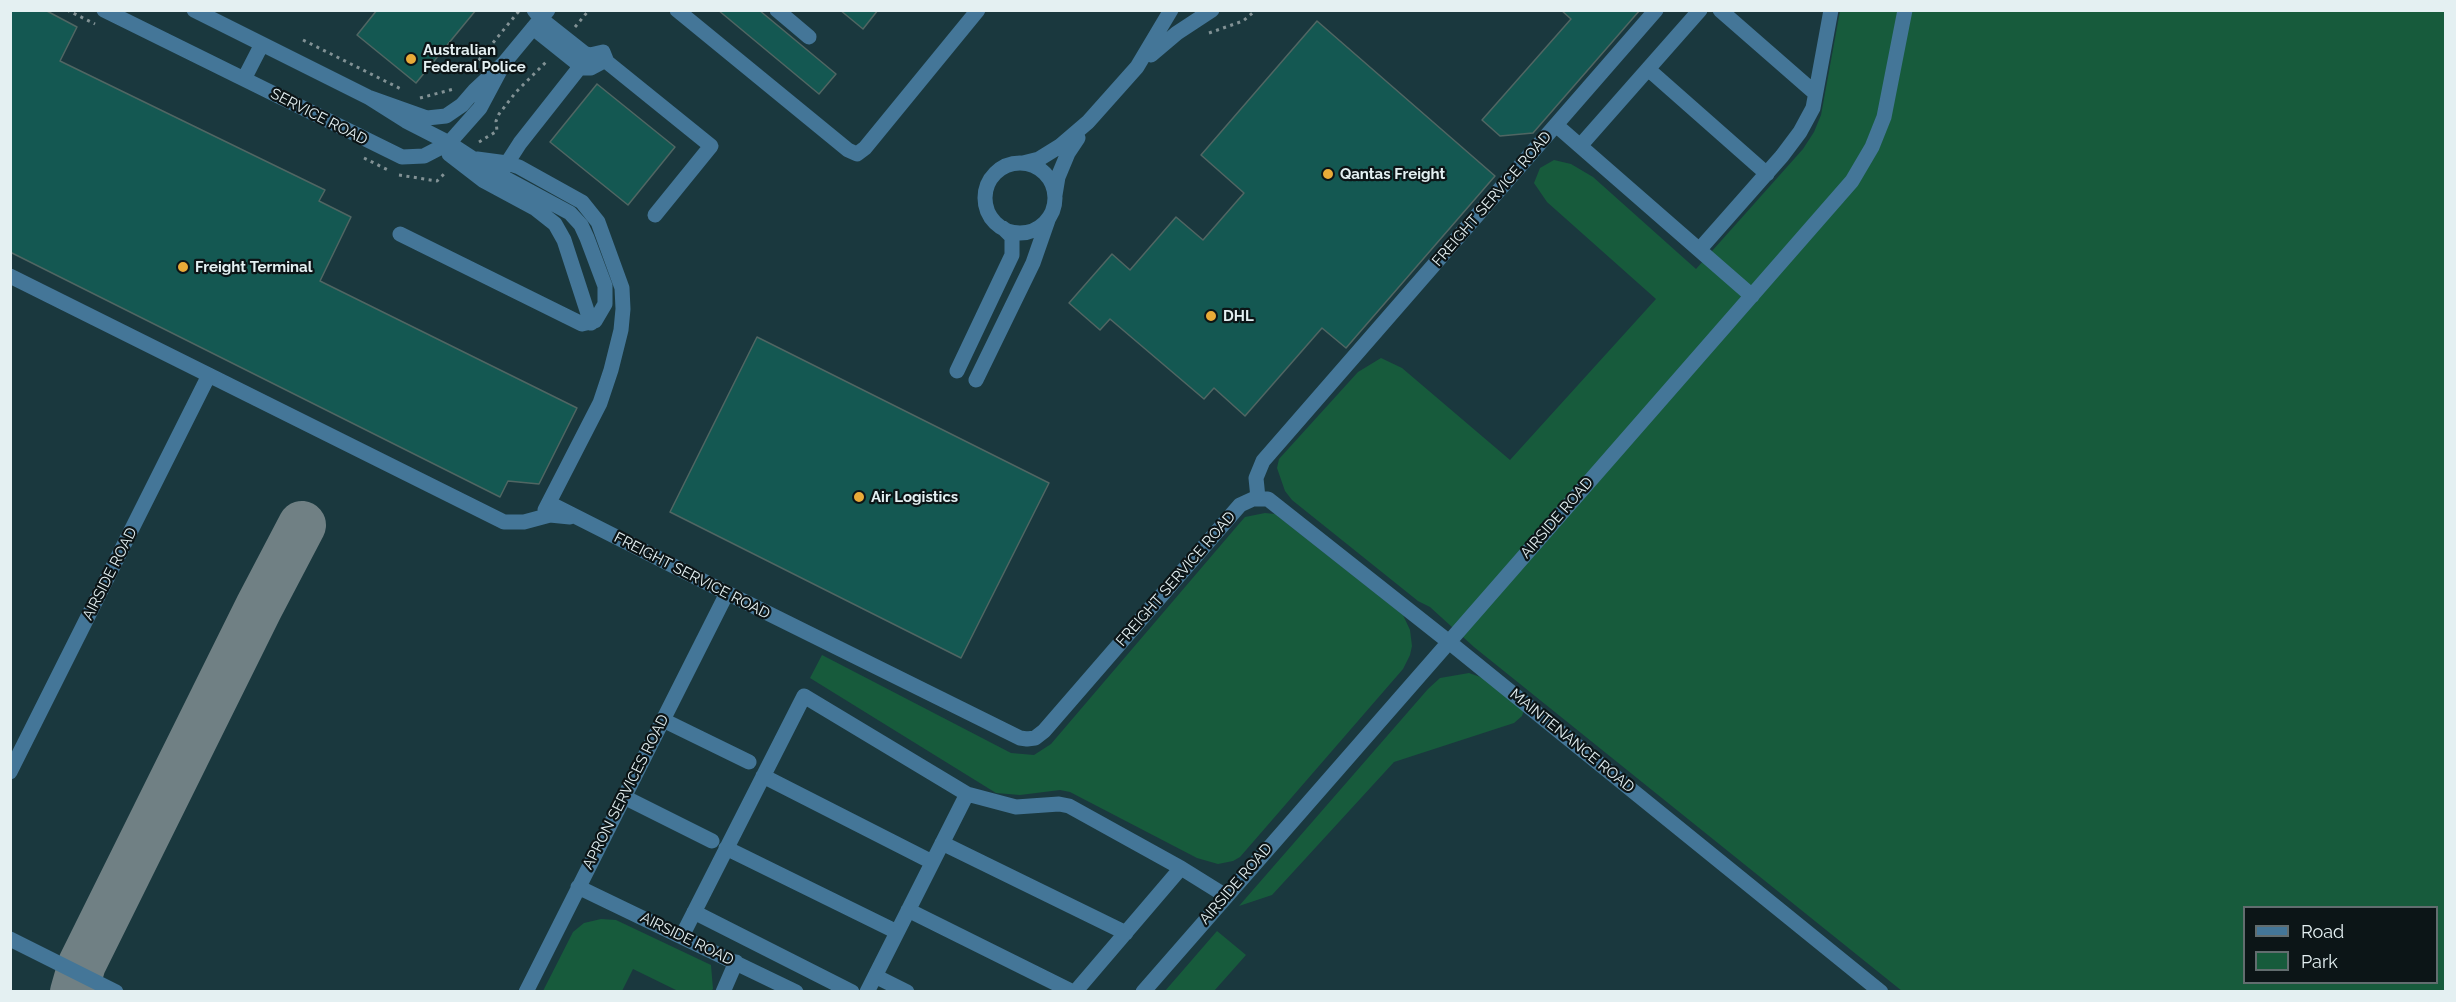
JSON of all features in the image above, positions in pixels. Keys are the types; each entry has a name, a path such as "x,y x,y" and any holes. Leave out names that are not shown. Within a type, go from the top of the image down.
{"street":[{"name":"SERVICE ROAD","path":"104,10 389,152 414,158 431,154 449,143 480,108 504,63"},
{"path":"194,10 368,97 418,116 435,118 455,111 504,63 539,17 580,67 591,68 604,56"},
{"path":"677,10 840,144 857,154 865,148 978,10"},
{"path":"777,10 809,37"},
{"path":"1137,67 1171,10"},
{"path":"957,371 1012,255 1012,237 988,212 986,191 997,172 1009,165 1039,159 1060,146 1088,122 1137,67 1178,33 1212,10"},
{"name":"FREIGHT SERVICE ROAD","path":"549,503 1020,738 1035,738 1052,722 1240,505 1258,498 1256,478 1263,461 1656,10"},
{"path":"1580,146 1700,10"},
{"path":"1719,10 1815,93"},
{"path":"1699,250 1767,174 1800,132 1813,108 1831,10"},
{"name":"AIRSIDE ROAD","path":"1143,992 1852,181 1872,147 1888,102 1905,10"},
{"path":"244,79 261,44"},
{"path":"562,44 586,54 604,56 711,146 655,215"},
{"path":"500,175 520,143 580,67"},
{"path":"1648,69 1767,174"},
{"path":"368,97 500,175 564,209 581,225 607,295 601,315 591,323 582,324 400,234"},
{"path":"976,380 1033,263 1049,217 1058,177 1068,153 1088,122"},
{"path":"1556,125 1752,296"},
{"path":"431,154 440,152 500,175 574,196 588,207 598,222 622,288 622,319 611,370 600,403 541,518"},
{"path":"1023,163 1037,167 1048,177 1055,196"},
{"path":"500,175 555,224 564,240 591,323"},
{"path":"1003,228 1029,232 1044,224 1049,217"},
{"path":"10,276 504,522 524,522 550,515 576,518"},
{"name":"AIRSIDE ROAD","path":"10,772 209,375"},
{"name":"MAINTENANCE ROAD","path":"1258,498 1272,501 1881,992"},
{"name":"APRON SERVICES ROAD","path":"526,992 727,593"},
{"path":"682,936 804,696 967,794 1016,807 1059,804 1069,806 1181,867 1226,896"},
{"path":"663,720 749,762"},
{"path":"763,776 932,862"},
{"path":"867,992 967,794"},
{"path":"624,797 712,841"},
{"path":"942,843 1126,933"},
{"path":"726,848 897,932"},
{"path":"908,910 1074,992 1181,867"},
{"name":"AIRSIDE ROAD","path":"578,886 796,992"},
{"path":"694,912 852,992"},
{"path":"10,939 116,992"},
{"path":"723,992 736,962"},
{"path":"875,976 907,992"}],"path":[{"path":"471,71 519,10"},
{"path":"469,155 487,136 497,131 496,121 499,114 516,92 540,70 589,10"},
{"path":"303,40 410,93"},
{"path":"419,98 457,88"}],"shaded area":[{"path":"10,11 2445,11 2445,991 11,991"}],"green space":[{"path":"1840,11 2445,11 2445,991 1902,991 1474,647 1430,607 1418,601 1292,500 1285,491 1277,468 1279,459 1358,372 1381,358 1402,368 1510,460 1656,299 1547,202 1534,183 1540,168 1554,160 1571,164 1593,177 1696,269 1803,149 1821,115"},
{"path":"1265,513 1275,514 1403,615 1410,630 1412,646 1403,669 1240,857 1233,861 1218,864 1197,858 1070,792 1060,790 1020,795 996,793 810,678 822,655 1011,753 1034,755 1051,744 1245,517"},
{"path":"1469,673 1486,679 1524,710 1522,716 1514,723 1394,762 1272,895 1239,906 1428,689 1440,678"},
{"path":"601,919 616,920 711,965 713,989 711,991 678,991 633,969 622,991 543,991 573,932 584,923"},
{"path":"1217,931 1246,955 1214,991 1165,991"}],"building":[{"name":"Freight Terminal","path":"10,10 45,10 77,27 60,61 325,190 319,201 351,217 320,281 577,408 539,484 508,481 500,497 10,252"},
{"name":"Australian Federal Police","path":"377,10 476,10 416,83 357,35"},
{"path":"718,10 759,10 836,74 819,94"},
{"path":"840,10 878,10 863,29"},
{"path":"1561,10 1640,10 1533,133 1500,136 1482,120 1571,19"},
{"path":"1317,21 1495,176 1346,348 1322,328 1245,416 1214,388 1204,399 1110,319 1100,330 1069,303 1112,254 1130,270 1176,217 1203,240 1244,193 1201,155"},
{"path":"597,84 675,147 628,205 550,142"},
{"name":"Air Logistics","path":"757,337 1049,483 961,658 670,512"}],"taxiway":[{"path":"74,992 82,964 302,525"}],"place":[{"name":"Australian Federal Police","path":"411,59"},
{"name":"Qantas Freight","path":"1328,174"},
{"name":"Freight Terminal","path":"183,267"},
{"name":"DHL","path":"1211,316"},
{"name":"Air Logistics","path":"859,497"}]}
